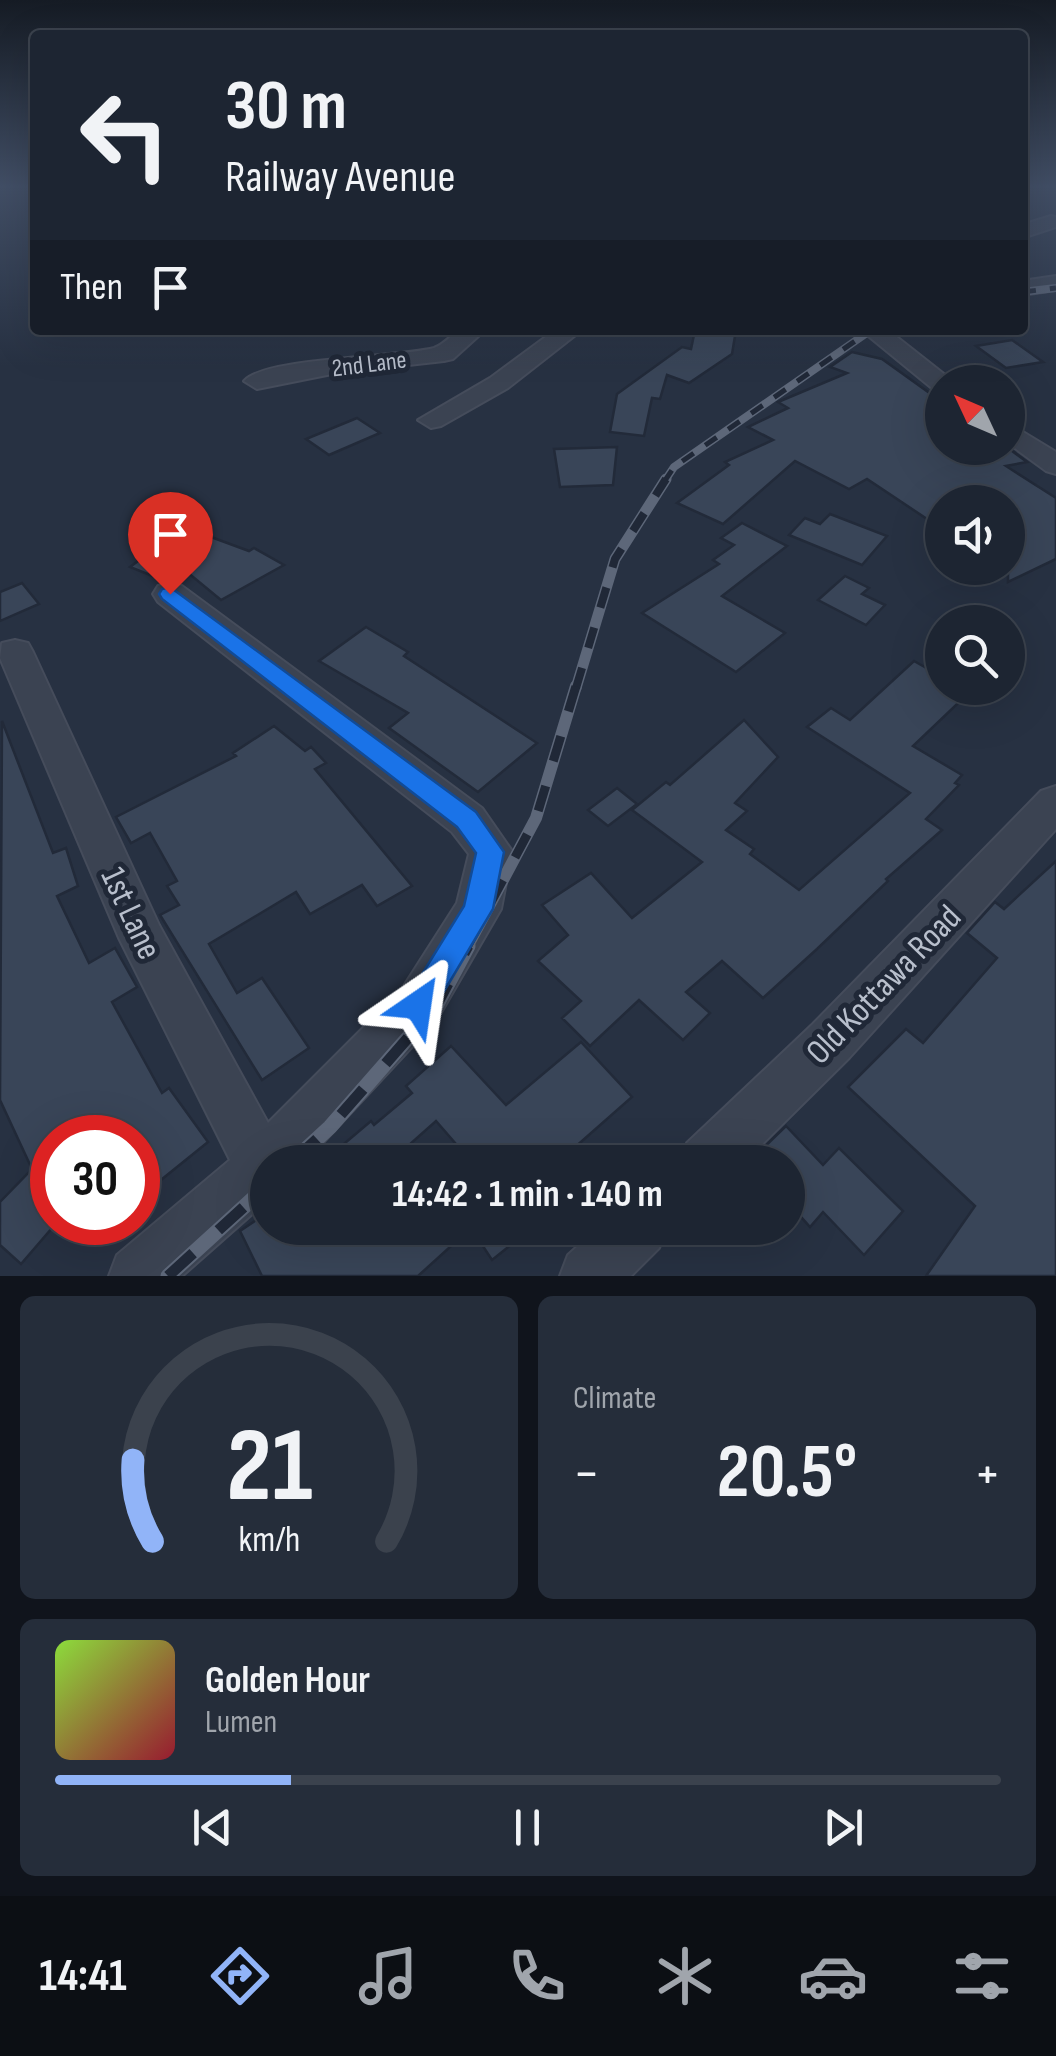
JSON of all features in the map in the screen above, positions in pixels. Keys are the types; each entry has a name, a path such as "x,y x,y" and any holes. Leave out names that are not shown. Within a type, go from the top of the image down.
{"street":[{"path":"1028,287 1056,283"},
{"name":"2nd Lane","path":"256,381 337,366 444,354 467,335"},
{"path":"432,420 500,383 563,335"},
{"path":"878,335 925,371"},
{"path":"1025,443 1056,465"},
{"path":"170,594 467,820 490,852 478,909 418,1005 285,1145"},
{"name":"1st Lane","path":"15,652 142,938 255,1145"},
{"name":"Old Kottawa Road","path":"724,1145 832,1041 1056,802"},
{"path":"138,1276 250,1179"},
{"path":"589,1276 621,1245"}],"building":[{"path":"694,335 735,335 732,354 689,383 667,375 660,399 652,398 644,436 610,432 617,394 682,347 691,349"},
{"path":"1012,340 1043,362 1002,365 976,346"},
{"path":"852,352 882,359 925,390 925,465 1011,465 1006,466 1056,498 1056,559 1025,574 1025,485 925,485 925,518 867,479 849,489 795,461 723,524 677,503 729,465 725,462 773,440 748,427 788,408 778,402 847,373 830,367"},
{"path":"357,418 380,433 329,455 306,439"},
{"path":"617,447 613,485 560,487 554,449"},
{"path":"830,514 887,536 862,565 789,535 805,518 820,524"},
{"path":"742,523 787,546 722,596 785,633 736,672 642,613 719,564 713,560 734,545 721,538"},
{"path":"184,527 249,551 254,548 284,565 221,600 175,562 155,577 130,567"},
{"path":"845,576 869,588 862,594 885,605 866,625 818,600"},
{"path":"22,583 39,604 0,621 0,592"},
{"path":"366,627 537,743 478,792 389,728 408,713 319,661"},
{"path":"914,661 925,667 925,705 956,705 913,746 962,775 955,783 959,785 926,819 942,830 763,998 722,961 686,992 710,1013 683,1040 639,1000 590,1046 562,1018 581,1001 538,961 568,935 542,905 591,873 632,918 702,862 632,810 666,782 670,785 744,720 778,757 735,803 747,811 726,830 754,849 750,854 799,890 910,793 807,727 831,708 850,720"},
{"path":"2,721 53,853 66,848 78,886 57,896 89,963 115,948 137,987 112,1002 162,1093 169,1088 208,1142 160,1181 160,1115 30,1115 30,1165 0,1100"},
{"path":"274,726 305,751 311,747 326,763 315,769 412,886 377,906 362,885 310,914 296,892 209,944 237,993 262,978 309,1048 262,1080 160,915 179,905 167,886 177,881 150,833 131,843 116,817 236,756 233,753"},
{"path":"617,788 637,804 608,826 588,810"},
{"path":"1056,861 1056,1276 926,1276 975,1206 848,1087 906,1029 923,1043 997,958 967,933 995,902 1004,909"},
{"path":"581,1042 632,1097 578,1145 457,1145 436,1121 409,1145 345,1143 412,1093 406,1086 451,1046 506,1105"},
{"path":"786,1126 804,1145 766,1145"},
{"path":"805,1146 823,1165 839,1148 903,1211 864,1255 823,1212 810,1227 805,1221"},
{"path":"30,1171 30,1245 37,1245 21,1264 0,1245 0,1202"},
{"path":"250,1224 250,1245 452,1245 418,1276 262,1276 240,1231"},
{"path":"482,1245 511,1245 492,1260"}],"railway":[{"path":"1028,291 1056,288"},
{"path":"666,479 674,467 864,335"},
{"path":"576,688 615,559 666,479"},
{"path":"466,949 536,818 576,686"},
{"path":"310,1145 436,1006 468,946"},
{"path":"168,1276 250,1201"}],"route":[{"path":"170,594 467,820 490,852 478,909 418,1005"}]}
